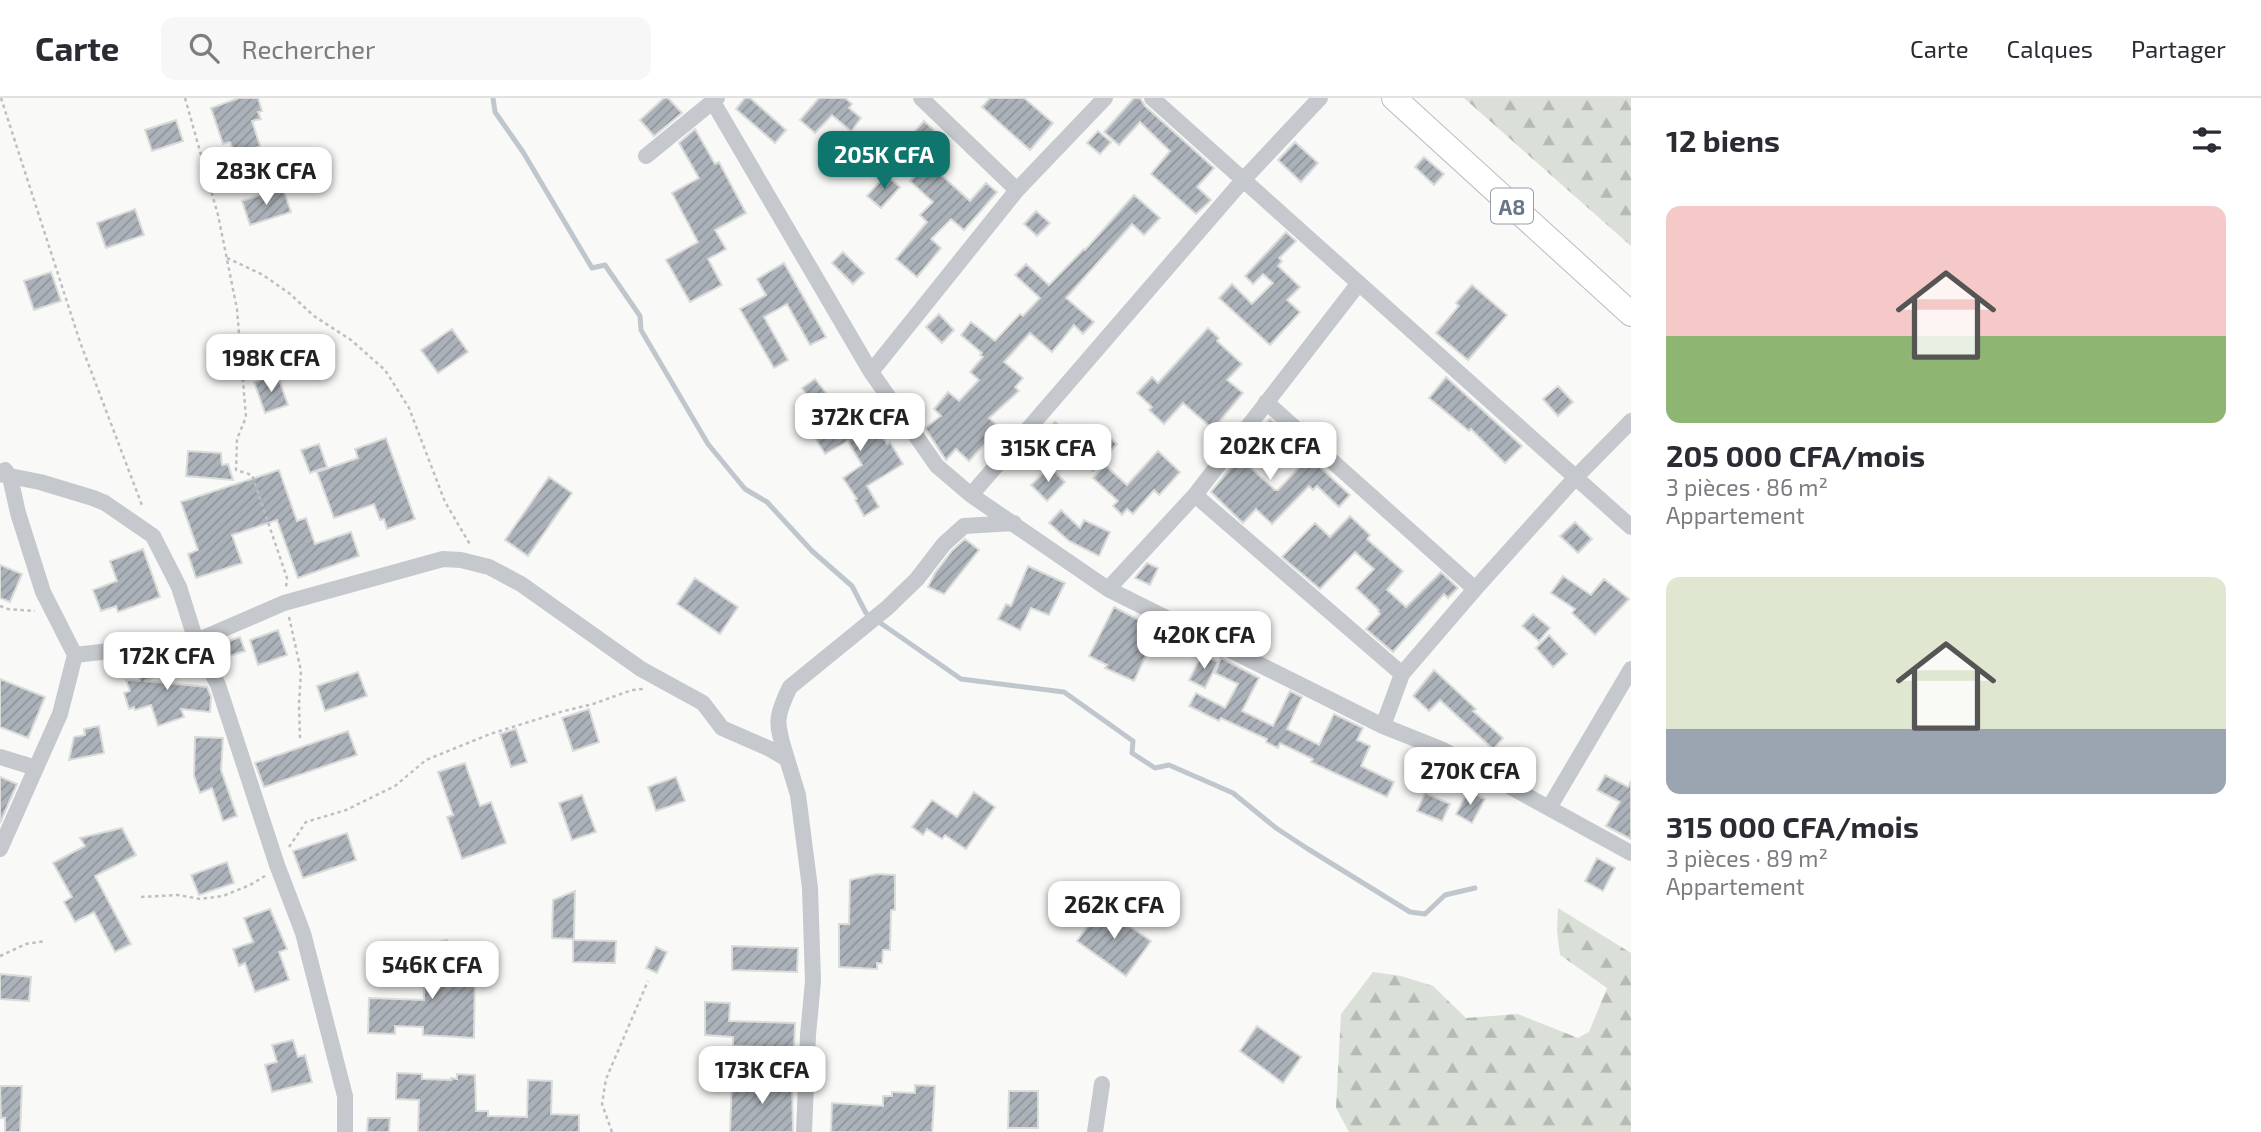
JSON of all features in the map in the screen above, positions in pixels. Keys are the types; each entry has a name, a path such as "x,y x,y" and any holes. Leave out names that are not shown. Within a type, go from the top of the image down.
{"main road":[{"name":"A8","path":"1394,98 1631,314"}],"street":[{"path":"921,98 1017,190"},
{"path":"871,372 1017,190 1105,98"},
{"path":"1152,98 1631,527"},
{"path":"971,495 1244,179 1320,98"},
{"path":"646,156 715,100 871,372 937,466 971,495 1108,589 1383,726 1443,750 1579,822 1631,853"},
{"path":"1108,589 1195,495 1359,283"},
{"path":"1266,402 1475,589"},
{"path":"1383,726 1402,674 1575,478 1631,421"},
{"path":"0,464 43,592 75,655 60,714 0,849"},
{"path":"5,476 40,482 93,498 105,503 153,536 179,587 196,641 218,685 277,865 303,933 345,1096 345,1132"},
{"path":"1195,495 1402,674"},
{"path":"804,1132 807,1035 813,981 810,888 798,795 776,724 782,704 790,687 887,608 917,579 944,544 964,526 1014,523"},
{"path":"75,655 196,641 284,603 443,559 461,560 489,567 521,584 641,670 703,702 722,728 787,759"},
{"path":"1549,808 1631,669"},
{"path":"0,757 36,768"},
{"path":"1095,1132 1102,1084"}],"path":[{"path":"1,98 80,342 153,536"},
{"path":"185,98 218,215 237,309 246,417 237,439 236,470 252,475 287,578 284,603 301,671 300,738"},
{"path":"227,258 263,275 289,293 314,316 351,341 385,370 408,408 445,502 470,545 489,567"},
{"path":"0,606 53,612"},
{"path":"141,897 178,895 201,900 223,896 250,886 277,865 306,822 346,810 395,786 426,760 490,734 632,690 675,688"},
{"path":"0,956 26,944 46,941"},
{"path":"612,1132 602,1104 606,1079 648,981"}],"green space":[{"path":"1464,98 1631,98 1631,246"},
{"path":"1558,908 1631,953 1631,1132 1349,1132 1336,1108 1341,1014 1373,972 1401,976 1433,986 1466,1018 1518,1014 1578,1038 1589,1032 1607,988 1560,955"}],"building":[{"path":"239,98 258,98 262,111 258,112 261,119 252,121 260,146 235,155 230,142 223,144 211,108"},
{"path":"664,98 668,98 682,113 654,136 640,120"},
{"path":"745,98 750,98 786,130 775,143 736,109"},
{"path":"819,98 845,98 852,104 849,108 861,118 851,131 832,115 815,133 800,120"},
{"path":"990,98 1024,98 1053,123 1030,150 982,107"},
{"path":"1134,98 1140,98 1145,106 1214,168 1197,187 1211,200 1196,214 1151,174 1170,151 1140,122 1119,145 1104,132"},
{"path":"176,120 183,141 152,151 145,130"},
{"path":"924,121 934,130 919,147 909,138"},
{"path":"695,129 715,164 719,162 746,213 715,230 726,249 708,259 722,285 690,302 666,260 698,242 672,193 699,178 679,143"},
{"path":"1098,131 1111,142 1100,154 1087,143"},
{"path":"1295,142 1318,163 1301,182 1278,160"},
{"path":"1424,157 1444,174 1434,185 1415,167"},
{"path":"927,162 970,201 986,183 997,192 964,230 951,219 931,239 941,248 917,277 896,259 927,222 920,215 933,202 910,181"},
{"path":"886,175 900,187 881,208 867,196"},
{"path":"283,188 291,212 250,225 242,201"},
{"path":"1134,195 1160,218 1144,235 1132,224 1066,298 1094,322 1083,334 1074,325 1052,352 1030,333 1004,362 1023,378 1015,387 1019,391 989,418 998,426 992,436 969,461 956,449 946,460 925,428 941,416 934,409 948,392 959,401 979,380 970,372 983,357 980,355 982,353 961,335 971,322 995,341 1020,314 1023,316 1040,298 1015,275 1026,264 1049,285 1085,250"},
{"path":"135,209 144,235 106,248 97,223"},
{"path":"1036,211 1050,223 1037,236 1024,224"},
{"path":"1286,232 1296,241 1279,258 1282,261 1278,266 1300,287 1287,300 1300,312 1270,345 1219,298 1232,284 1252,304 1273,283 1263,274 1253,284 1245,276"},
{"path":"843,252 864,273 853,284 832,263"},
{"path":"784,263 826,337 810,345 787,304 764,317 788,360 774,368 740,309 766,295 757,279"},
{"path":"51,272 61,301 34,310 24,281"},
{"path":"1472,285 1507,315 1468,360 1436,333 1459,306 1456,303"},
{"path":"939,314 954,330 942,343 926,327"},
{"path":"1208,328 1219,338 1217,341 1242,364 1227,380 1243,393 1213,429 1183,403 1164,424 1149,410 1152,407 1137,393 1152,377 1158,383"},
{"path":"452,329 468,352 438,373 421,350"},
{"path":"277,374 288,405 265,413 254,382"},
{"path":"1446,377 1522,446 1505,463 1471,429 1469,431 1429,398"},
{"path":"815,379 826,393 812,403 802,388"},
{"path":"1558,386 1573,402 1558,416 1543,399"},
{"path":"868,410 887,444 890,442 903,464 867,486 879,507 864,516 843,478 862,465 848,441 825,454 810,430 826,419 831,426 855,411 858,415"},
{"path":"1270,419 1286,434 1252,469 1278,490 1309,457 1350,495 1339,507 1317,486 1313,490 1309,486 1272,524 1256,509 1243,523 1211,492"},
{"path":"1055,422 1082,446 1062,468 1035,445"},
{"path":"1100,429 1117,444 1093,471 1077,455"},
{"path":"386,438 415,519 387,529 374,504 334,518 317,472 358,458 355,449"},
{"path":"319,444 327,467 310,473 301,450"},
{"path":"188,451 221,453 222,465 228,464 233,480 186,476"},
{"path":"1158,451 1180,472 1159,495 1154,490 1133,514 1127,509 1122,515 1113,506 1118,501 1093,478 1105,465 1127,485"},
{"path":"1050,467 1065,482 1047,501 1031,485"},
{"path":"279,470 297,521 306,518 315,544 351,532 359,556 298,578 277,520 232,535 242,563 196,578 188,554 198,550 181,502"},
{"path":"549,477 572,493 528,556 505,540"},
{"path":"1061,510 1080,528 1084,520 1110,532 1099,556 1069,541 1049,523"},
{"path":"1350,516 1370,535 1367,539 1403,571 1387,590 1406,607 1441,572 1458,588 1448,598 1444,594 1393,652 1366,629 1380,614 1356,588 1374,569 1355,552 1320,589 1282,557 1315,523 1330,537"},
{"path":"1575,522 1592,539 1578,553 1560,536"},
{"path":"965,539 979,550 944,594 928,587 935,573"},
{"path":"143,549 160,597 118,612 116,606 101,611 93,590 117,581 110,561"},
{"path":"1147,563 1158,568 1150,585 1135,578"},
{"path":"0,565 22,574 10,602 0,598"},
{"path":"1028,566 1065,583 1049,615 1031,608 1020,630 998,619 1006,604 1011,606"},
{"path":"1563,576 1591,595 1604,579 1629,599 1595,635 1572,613 1575,609 1551,593"},
{"path":"695,578 738,607 720,634 677,604"},
{"path":"1114,607 1158,630 1134,681 1105,668 1107,665 1089,656"},
{"path":"1533,614 1550,628 1539,641 1522,626"},
{"path":"278,630 287,655 258,665 250,640"},
{"path":"1549,635 1567,654 1553,667 1536,648"},
{"path":"240,637 245,651 220,659 215,646"},
{"path":"190,652 195,664 144,681 207,687 211,697 210,712 181,709 184,717 158,726 151,705 129,709 124,693 130,691 126,680 140,681 137,669"},
{"path":"1202,655 1218,662 1205,688 1189,680"},
{"path":"1221,658 1259,678 1242,711 1273,726 1290,691 1302,697 1287,729 1319,745 1334,714 1363,728 1357,740 1370,746 1361,766 1394,782 1387,797 1311,762 1313,759 1280,743 1278,748 1266,742 1267,739 1221,718 1219,721 1189,706 1196,693 1225,708 1238,684 1215,673"},
{"path":"1434,670 1503,738 1493,749 1440,700 1429,711 1413,696"},
{"path":"358,672 367,696 325,711 317,686"},
{"path":"0,679 45,697 28,738 0,727"},
{"path":"589,709 599,742 573,751 562,718"},
{"path":"99,726 104,753 69,760 74,737 85,735 84,729"},
{"path":"516,729 527,762 511,767 500,734"},
{"path":"348,731 357,755 264,787 255,763"},
{"path":"195,737 223,738 221,770 237,816 223,821 212,788 200,793 194,776"},
{"path":"465,763 480,806 491,802 506,843 462,859 447,817 453,815 438,772"},
{"path":"1605,775 1628,787 1631,781 1631,839 1606,826 1620,802 1597,790"},
{"path":"0,777 17,784 0,823"},
{"path":"676,777 685,801 656,811 648,787"},
{"path":"1468,791 1485,799 1472,823 1456,814"},
{"path":"974,792 995,807 966,849 945,835 942,839 927,829 923,835 912,827 932,800 957,817"},
{"path":"1425,793 1450,804 1442,821 1417,811"},
{"path":"582,795 596,832 572,840 559,803"},
{"path":"122,828 136,855 95,876 131,944 115,952 94,912 75,922 64,902 72,897 53,863 85,846 80,838"},
{"path":"347,833 356,860 303,878 293,851"},
{"path":"1597,858 1615,868 1603,891 1585,881"},
{"path":"227,862 234,883 199,895 191,875"},
{"path":"877,874 895,875 895,910 891,910 890,950 883,950 882,963 877,963 877,969 839,967 839,924 849,924 850,880"},
{"path":"575,891 574,939 552,938 553,900"},
{"path":"1101,907 1151,941 1126,976 1077,941"},
{"path":"270,909 287,949 279,952 289,980 255,992 245,963 239,966 233,949 253,942 244,918"},
{"path":"447,940 446,968 475,969 474,1038 423,1035 423,1027 395,1026 395,1034 368,1033 369,998 424,1000 424,945"},
{"path":"573,940 616,941 615,963 573,962"},
{"path":"732,946 798,948 797,972 732,970"},
{"path":"656,947 667,952 657,973 646,968"},
{"path":"0,974 31,977 29,1001 0,999"},
{"path":"705,1002 730,1003 729,1021 795,1023 794,1048 733,1046 733,1037 705,1035"},
{"path":"1257,1026 1301,1057 1283,1083 1240,1051"},
{"path":"293,1040 298,1057 305,1055 312,1082 272,1092 265,1065 277,1062 272,1045"},
{"path":"397,1073 422,1074 422,1079 451,1080 457,1079 457,1074 475,1075 476,1111 488,1111 488,1116 527,1117 528,1080 552,1081 551,1114 579,1115 579,1132 418,1132 419,1100 396,1099"},
{"path":"732,1079 792,1081 793,1132 730,1132"},
{"path":"915,1085 935,1086 932,1132 831,1132 832,1103 883,1106 883,1096 892,1096 892,1092 915,1093"},
{"path":"0,1086 22,1086 20,1132 5,1132 5,1118 1,1118"},
{"path":"1009,1091 1038,1091 1038,1128 1008,1128"},
{"path":"368,1118 390,1118 389,1132 367,1132"}],"waterway":[{"path":"493,98 495,112 523,152 592,268 605,265 640,316 641,330 708,444 745,489 767,502 812,551 852,586 866,613 961,679 1064,692 1133,741 1132,753 1155,768 1169,765 1233,793 1276,828 1410,912 1425,914 1445,895 1475,888"}]}
